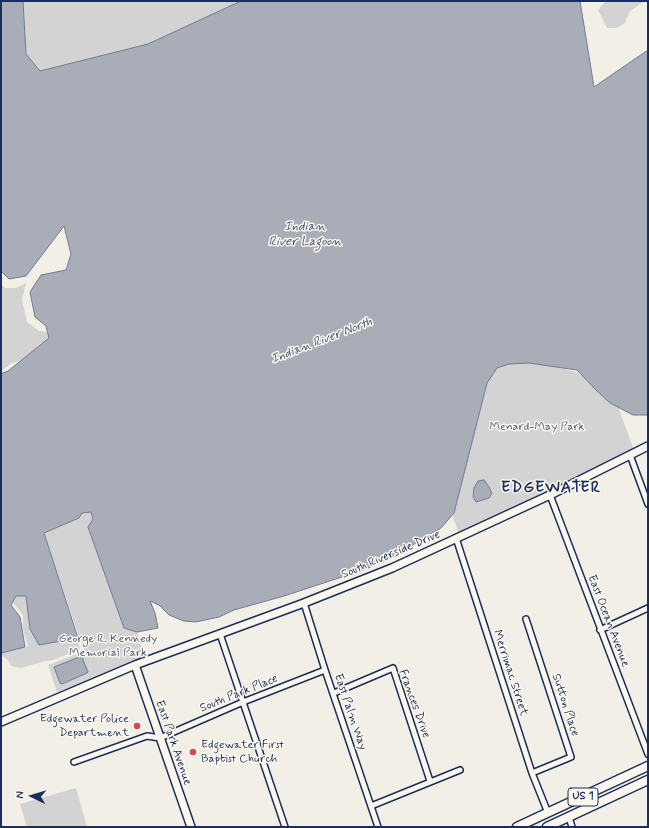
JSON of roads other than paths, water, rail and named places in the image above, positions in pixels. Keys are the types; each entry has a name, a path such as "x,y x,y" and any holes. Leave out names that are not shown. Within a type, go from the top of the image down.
{"main road":[{"name":"US 1","path":"517,827 648,766"},
{"name":"US 1","path":"548,827 648,780"}],"street":[{"name":"South Riverside Drive","path":"1,722 135,666 304,603 392,568 550,495 648,446"},
{"path":"630,455 648,504"},
{"name":"East Ocean Avenue","path":"550,495 648,754"},
{"name":"Merrimac Street","path":"456,538 532,774 548,813"},
{"name":"East Palm Way","path":"304,603 378,827"},
{"path":"600,630 648,608"},
{"name":"Sutton Place","path":"526,619 571,757 532,774"},
{"path":"220,634 285,827"},
{"name":"East Park Avenue","path":"135,666 191,827"},
{"name":"Frances Drive","path":"334,693 393,668 430,781"},
{"name":"South Park Place","path":"160,738 243,702 325,670"},
{"path":"74,762 147,736 160,738"},
{"path":"371,806 460,770"},
{"path":"569,817 572,827"}],"water":[{"name":"Indian River Lagoon","path":"1,1 23,1 26,54 40,71 148,44 241,1 580,1 594,87 648,50 648,415 633,415 610,403 577,370 529,363 509,364 497,368 487,383 454,513 441,528 394,556 366,569 284,596 234,610 219,617 196,622 184,621 169,615 159,605 150,601 155,613 158,628 137,632 124,628 88,527 93,519 91,512 82,513 79,518 44,533 78,638 39,645 30,629 26,596 16,596 11,605 20,617 25,647 1,653 1,374 8,371 49,338 46,326 35,317 30,292 41,275 66,270 71,254 64,226 26,276 9,279 1,271"},
{"path":"484,480 492,493 489,498 476,502 473,497 474,488 478,481"},
{"path":"82,656 88,672 62,684 60,683 54,667"}],"place":[{"name":"Edgewater Police Department","path":"137,726"},
{"name":"Edgewater First Baptist Church","path":"193,752"}],"district":[{"name":"EDGEWATER","path":"551,489"}],"water label":[{"name":"Indian River North","path":"322,341"}],"park label":[{"name":"Menard-May Park","path":"537,427"},
{"name":"George R. Kennedy Memorial Park","path":"108,646"}]}
